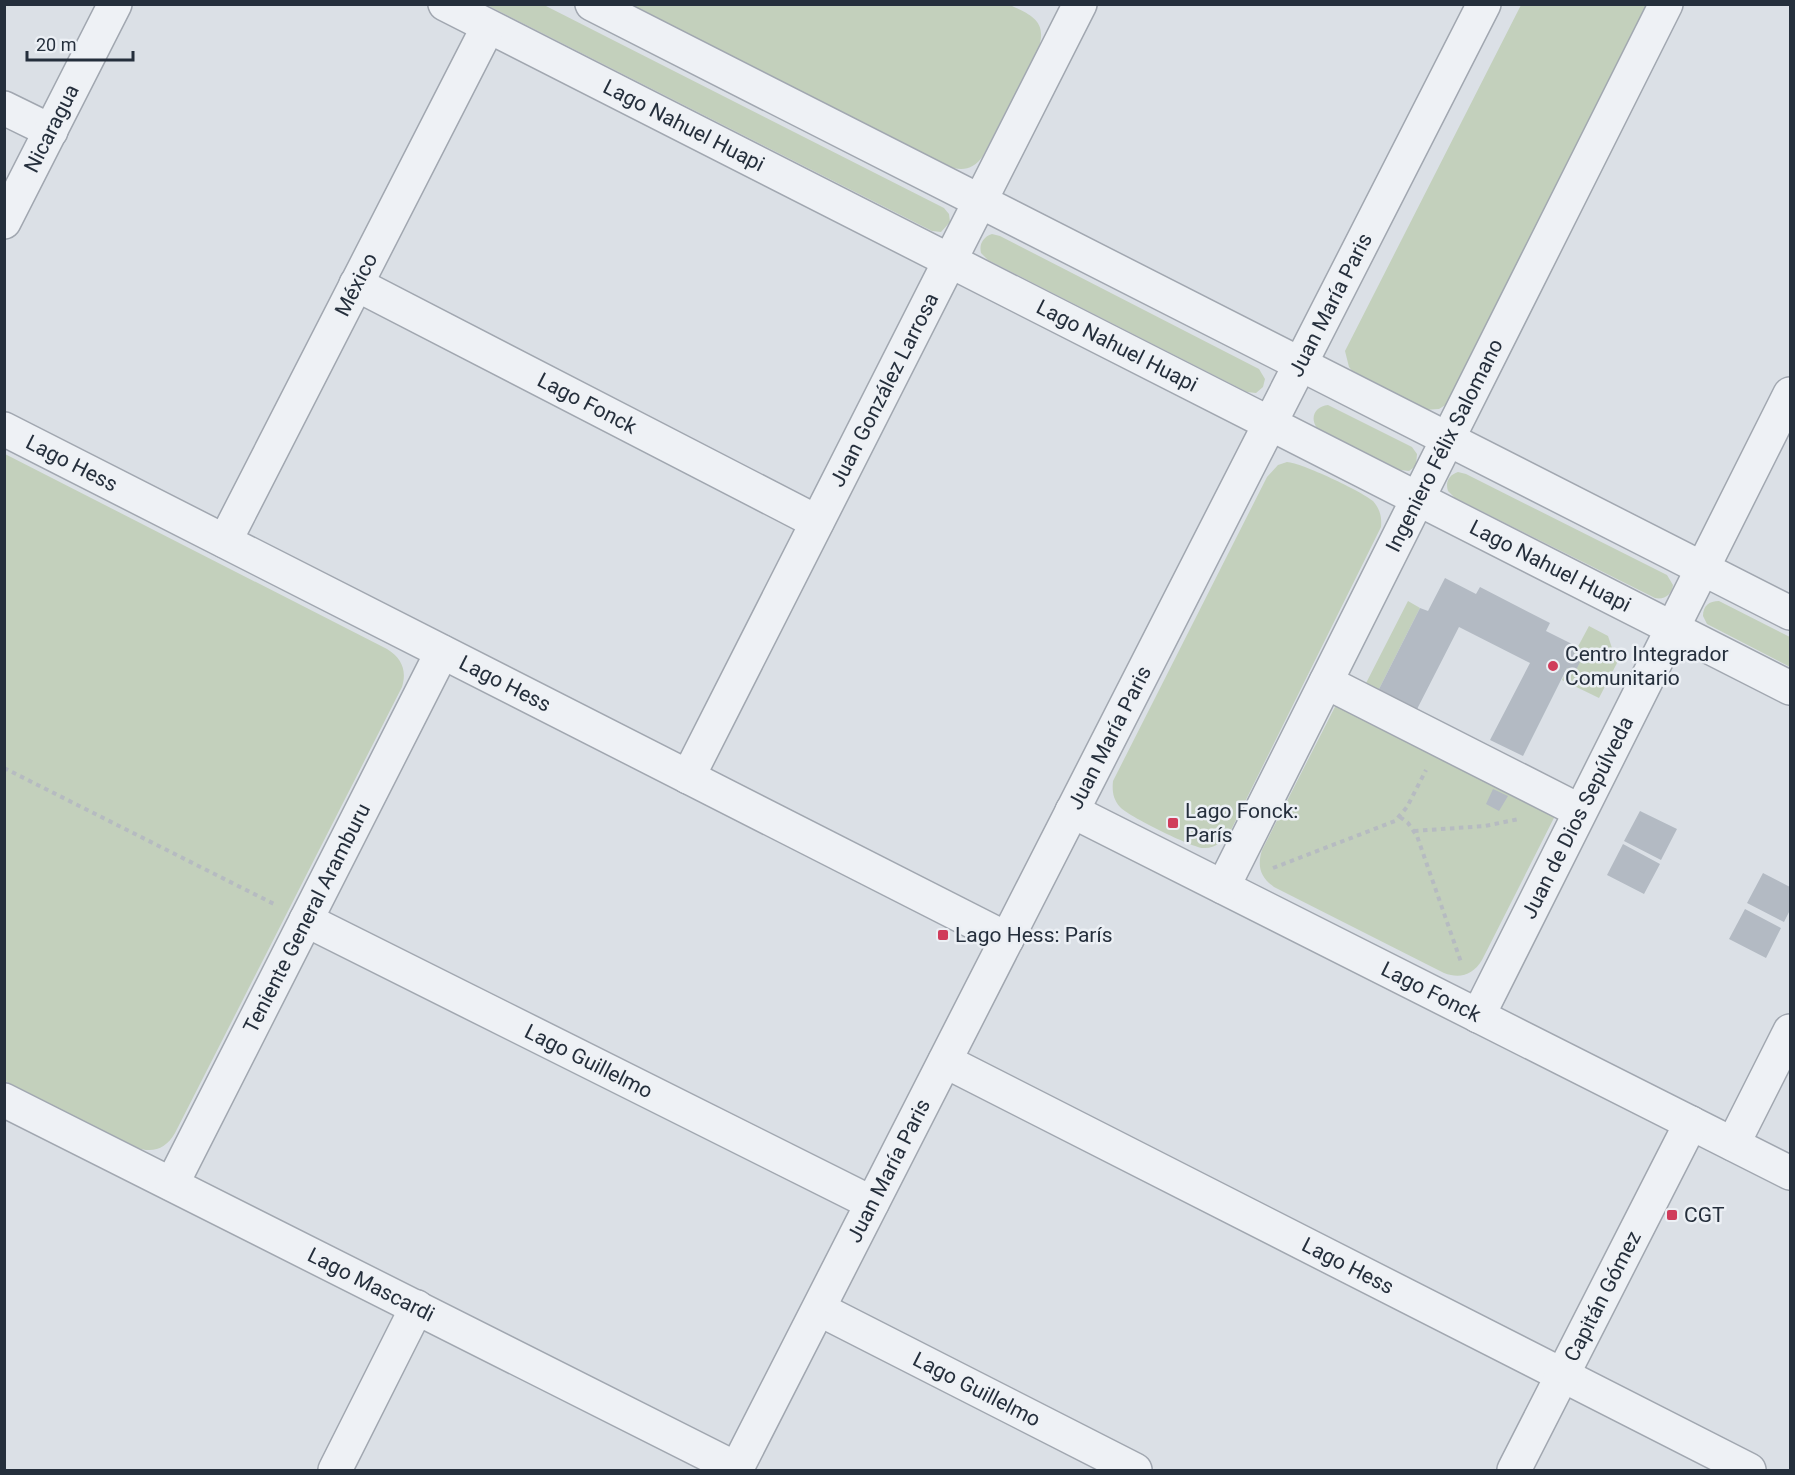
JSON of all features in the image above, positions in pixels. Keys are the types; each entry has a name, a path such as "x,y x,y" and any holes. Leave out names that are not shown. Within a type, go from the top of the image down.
{"street":[{"name":"Nicaragua","path":"4,222 115,4"},
{"name":"Lago Nahuel Huapi","path":"445,4 1791,688"},
{"path":"592,4 1791,614"},
{"name":"Juan María Paris","path":"737,1470 1484,4"},
{"name":"Ingeniero Félix Salomano","path":"1223,887 1666,4"},
{"name":"Juan González Larrosa","path":"688,777 980,202 1069,8"},
{"name":"México","path":"225,542 488,27"},
{"path":"4,108 51,131"},
{"name":"Lago Fonck","path":"356,284 817,522"},
{"name":"Juan de Dios Sepúlveda","path":"1478,1016 1791,394"},
{"name":"Lago Hess","path":"4,429 1007,939"},
{"name":"Teniente General Aramburu","path":"172,1184 442,652"},
{"path":"1326,682 1580,811"},
{"name":"Lago Fonck","path":"1072,812 1791,1173"},
{"name":"Lago Guillelmo","path":"306,920 872,1203"},
{"path":"1733,1144 1791,1031"},
{"name":"Lago Hess","path":"945,1061 1749,1470"},
{"name":"Lago Mascardi","path":"4,1100 737,1470"},
{"name":"Capitán Gómez","path":"1514,1470 1691,1123"},
{"path":"335,1470 417,1307"},
{"name":"Lago Guillelmo","path":"819,1309 1135,1470"}],"path":[{"path":"1273,868 1391,823 1400,817 1428,765"},
{"path":"4,768 306,920"},
{"path":"1414,831 1485,826 1526,816"},
{"path":"1400,817 1414,831 1461,962"}],"green space":[{"path":"487,5 544,5 944,208 949,214 950,222 941,232 932,231"},
{"path":"628,5 1010,5 1035,20 1041,31 1041,38 1039,47 983,156 972,166 958,169"},
{"path":"1521,5 1649,5 1447,404 1439,409 1423,410 1354,373 1349,367 1345,351"},
{"path":"992,234 1000,236 1259,369 1265,379 1263,387 1256,393 1247,392 988,260 981,253 981,244"},
{"path":"1328,405 1412,447 1417,454 1416,466 1409,471 1400,470 1317,428 1314,420 1315,413 1320,407"},
{"path":"5,454 387,649 402,665 404,676 402,687 175,1133 158,1149 147,1150 135,1147 5,1081"},
{"path":"1287,462 1331,478 1373,501 1380,513 1381,527 1230,832 1218,844 1211,847 1197,847 1125,811 1114,798 1113,781 1267,477 1278,465"},
{"path":"1458,472 1667,575 1673,585 1671,591 1665,597 1655,598 1455,498 1448,491 1447,482"},
{"path":"1408,601 1420,608 1375,697 1362,691"},
{"path":"1719,601 1790,637 1790,667 1707,624 1703,616 1705,607 1712,602"},
{"path":"1589,626 1608,636 1617,663 1599,698 1562,680 1567,668 1575,672 1574,654"},
{"path":"1339,699 1558,810 1482,960 1475,969 1466,974 1455,976 1444,973 1274,887 1261,871 1262,850"}],"building":[{"name":"Centro Integrador Comunitario","path":"1445,578 1476,594 1480,587 1550,623 1546,631 1578,647 1574,654 1582,658 1575,672 1567,668 1523,756 1490,740 1530,663 1459,627 1413,717 1375,697 1420,608 1428,611"},
{"path":"1493,789 1508,796 1499,811 1486,804"},
{"path":"1640,811 1677,829 1661,860 1624,841"},
{"path":"1623,844 1660,864 1644,894 1607,875"},
{"path":"1763,873 1790,887 1790,910 1784,922 1747,903"},
{"path":"1745,909 1781,928 1766,958 1729,939"}],"place":[{"name":"Centro Integrador Comunitario","path":"1553,666"},
{"name":"Lago Fonck: París","path":"1173,823"},
{"name":"Lago Hess: París","path":"943,935"},
{"name":"CGT","path":"1672,1215"}]}
